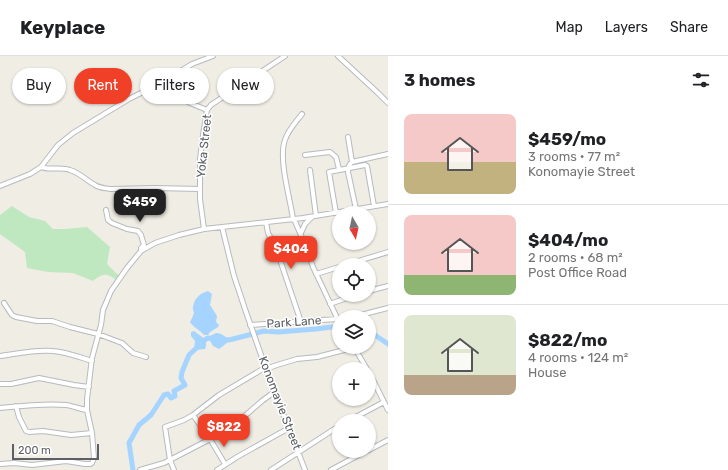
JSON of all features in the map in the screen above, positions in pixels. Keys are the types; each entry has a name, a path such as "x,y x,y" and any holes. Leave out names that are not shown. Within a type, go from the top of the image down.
{"street":[{"path":"185,68 213,56"},
{"name":"Yoka Street","path":"204,229 200,190 200,159 207,110 211,105 285,56"},
{"path":"338,56 388,103"},
{"path":"0,186 30,174 42,167 58,145 73,133 140,94"},
{"path":"192,104 207,110"},
{"path":"302,114 286,136 283,148 283,164 293,219 300,231 316,274 333,310"},
{"path":"348,137 352,162"},
{"path":"305,155 330,152 333,153 336,157 339,169"},
{"path":"355,206 348,168 349,164 388,154"},
{"path":"335,206 329,172 366,165 374,206 388,204"},
{"path":"42,167 46,169 69,169 101,188 169,188 200,190"},
{"path":"310,170 314,216"},
{"path":"106,210 108,220 112,223 127,229 138,231 141,234 144,244 141,251"},
{"path":"0,464 38,464 66,461 92,464 94,461 87,398 92,361 103,310 111,291 141,251 154,243 204,229 332,214"},
{"path":"300,231 304,224 314,216"},
{"path":"300,231 303,218"},
{"path":"266,222 268,233 276,248 301,322"},
{"name":"Konomayie Street","path":"222,227 234,276 250,325 274,392 305,470"},
{"path":"368,258 388,252"},
{"path":"316,274 332,269"},
{"path":"376,289 388,286"},
{"path":"330,304 336,302"},
{"path":"4,303 12,315 16,317 37,321 52,321 98,334 122,343 133,353 146,357"},
{"path":"376,311 388,308"},
{"name":"Park Lane","path":"250,325 332,321"},
{"path":"0,356 34,351 53,351 92,361"},
{"path":"174,470 170,460 165,427 193,415 220,395 266,368 297,359 316,357 332,353"},
{"path":"0,384 17,383 39,378 89,387"},
{"path":"376,386 388,410"},
{"path":"140,470 156,466 170,460 220,434 240,420 274,392"},
{"path":"360,414 383,401 388,396"},
{"path":"0,408 16,406 66,406 88,410"},
{"path":"16,406 19,417 26,431 43,431 71,435 92,433"},
{"path":"193,415 225,464"},
{"path":"217,470 289,428"},
{"path":"271,470 332,430"},
{"path":"376,446 388,440"},
{"path":"331,470 353,458"}],"green space":[{"path":"12,206 29,217 45,221 53,229 87,227 110,247 107,264 120,276 116,280 104,275 93,281 73,273 48,272 27,268 25,252 0,234 0,215"}],"water":[{"path":"208,291 212,294 210,305 217,316 216,322 219,325 208,335 204,335 190,322 194,313 193,308 196,299"},
{"path":"194,331 206,340 205,349 194,350 195,341 191,336 191,332"},
{"path":"216,333 224,336 229,341 219,349 213,346 208,337"}],"waterway":[{"path":"222,339 229,340 264,331 278,332 332,327"},
{"path":"376,336 388,344"},
{"path":"133,470 129,443 139,425 151,415 164,395 168,394 171,398 175,396 174,391 185,385 181,378 189,355 206,339 214,339"}]}
